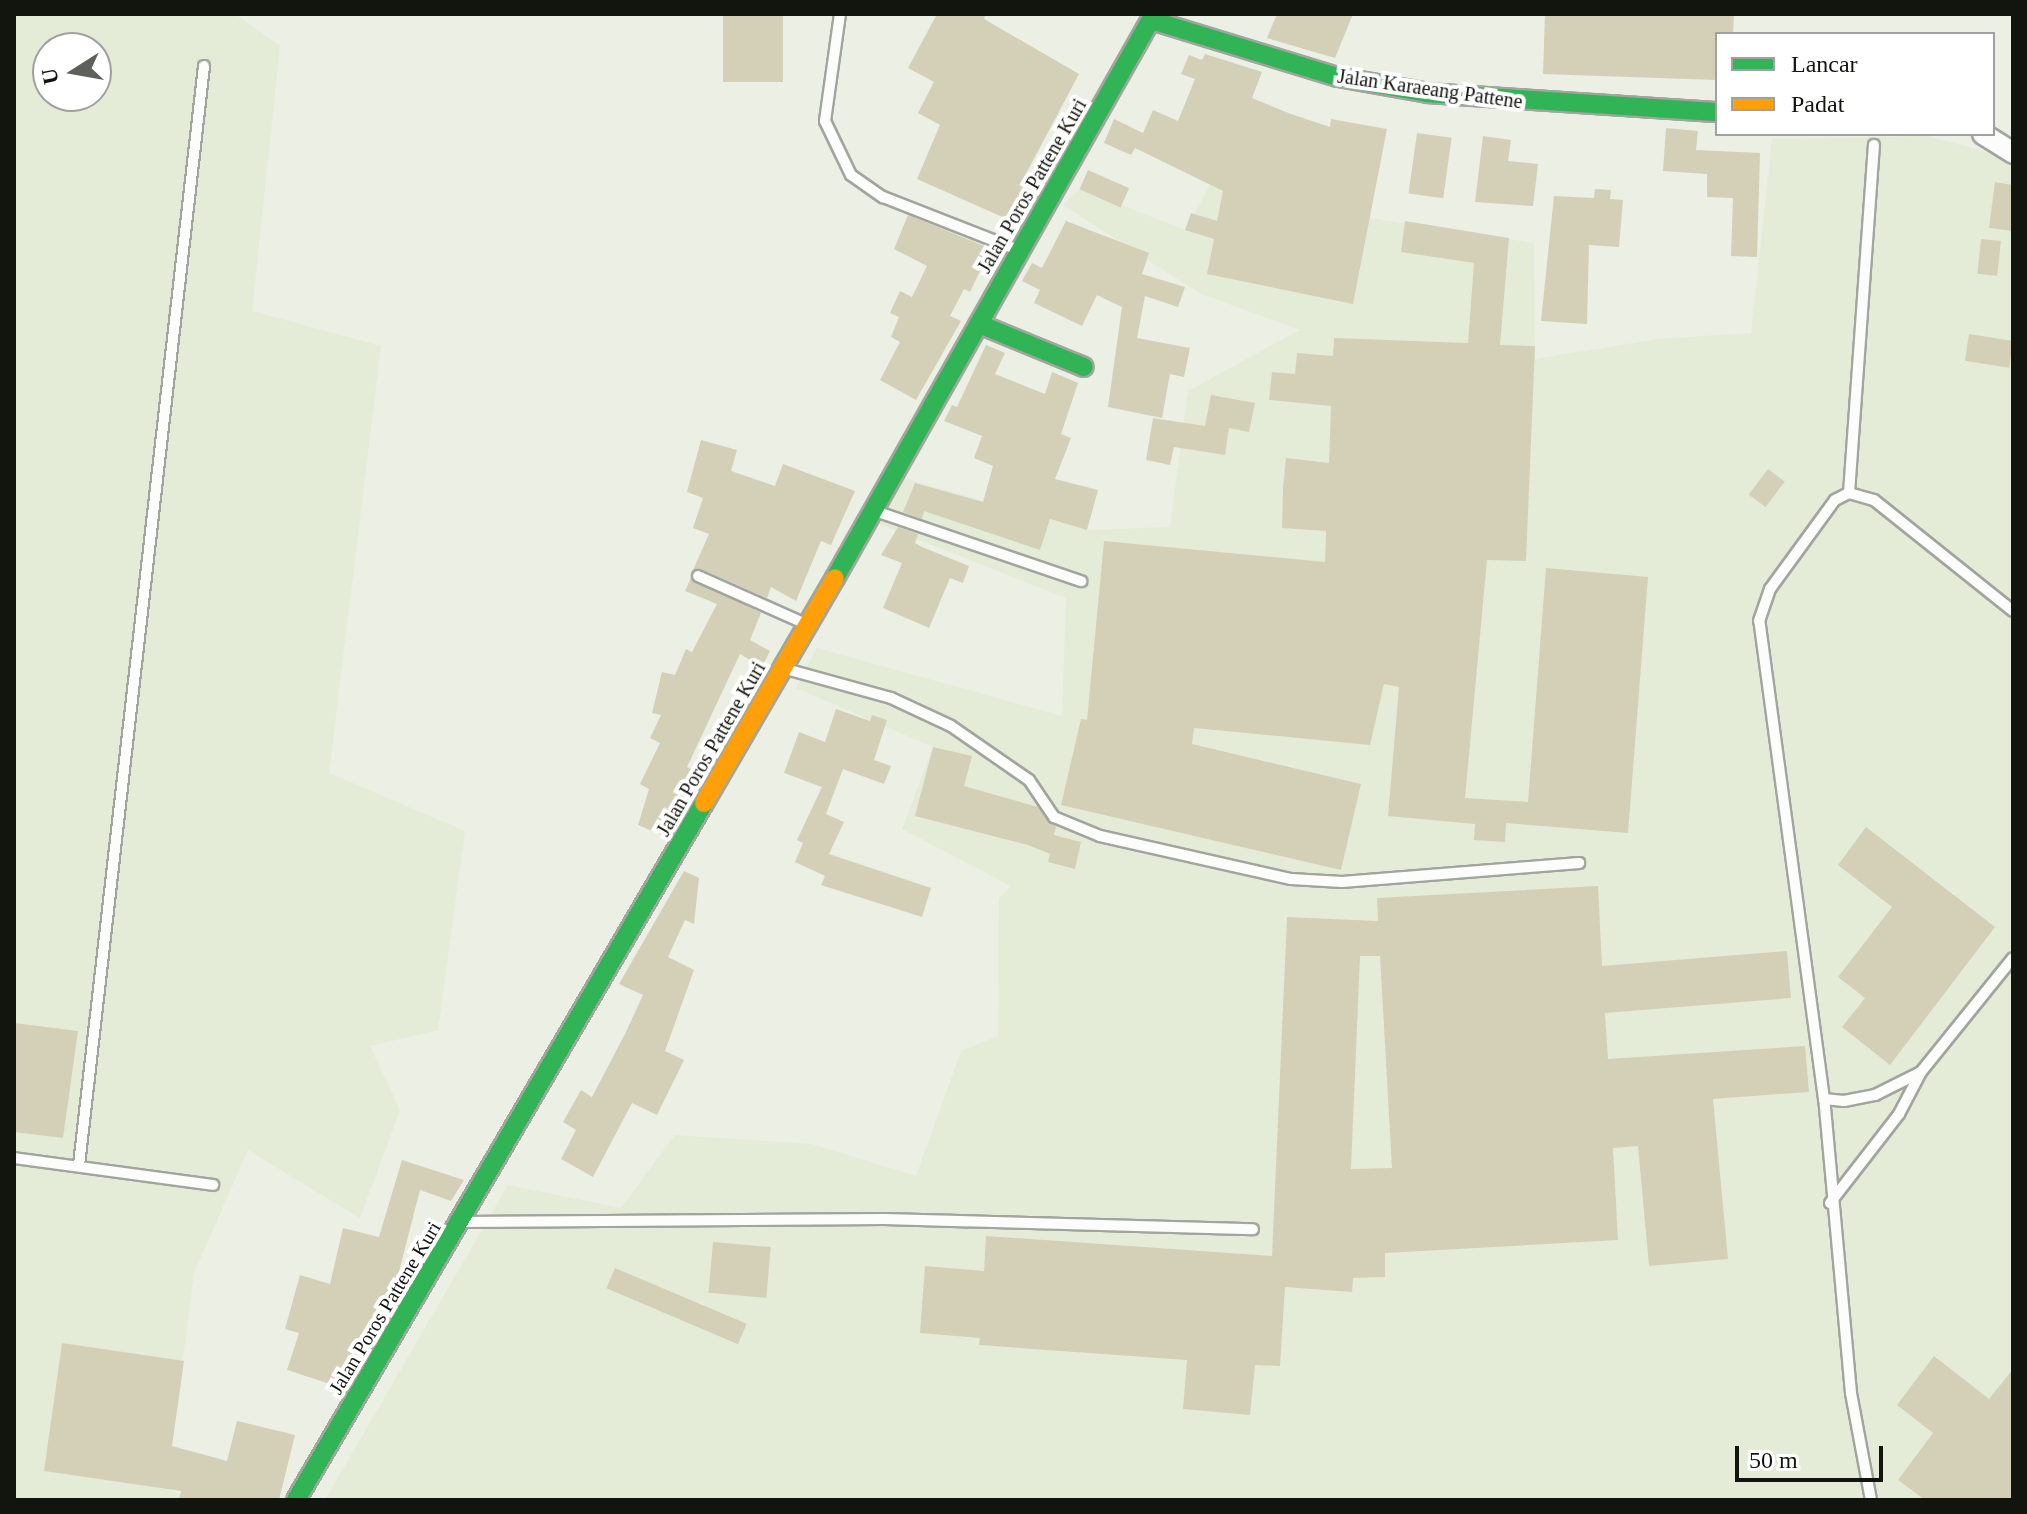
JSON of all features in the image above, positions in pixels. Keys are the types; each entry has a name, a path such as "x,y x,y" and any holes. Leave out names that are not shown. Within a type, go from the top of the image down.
{"street":[{"name":"Jalan Poros Pattene Kuri","path":"296,1500 783,669 1153,17"},
{"name":"Jalan Karaeang Pattene","path":"1153,17 1338,77 1428,93 1504,102 1715,112"},
{"path":"1986,136 2013,153"},
{"path":"979,324 1084,367"}],"lane":[{"path":"840,14 825,121 851,175 883,197 1020,251"},
{"path":"79,1165 204,66"},
{"path":"1849,493 1874,145"},
{"path":"1871,1500 1851,1393 1830,1203 1824,1099 1759,634 1770,589 1835,500 1849,493 1874,500 2013,611"},
{"path":"873,510 1081,581"},
{"path":"698,576 808,625"},
{"path":"783,669 891,698 951,726 1029,780 1054,817 1100,836 1291,879 1342,882 1579,863"},
{"path":"1830,1203 1899,1114 1921,1072 2013,958"},
{"path":"1824,1099 1844,1101 1875,1095 1921,1072"},
{"path":"14,1158 213,1185"},
{"path":"461,1222 884,1219 1253,1229"}],"shaded area":[{"path":"14,14 235,14 280,46 252,311 381,346 329,773 465,831 438,1030 370,1046 400,1110 360,1218 248,1150 194,1273 166,1488 190,1500 14,1500"},
{"path":"1927,136 2013,159 2013,1500 325,1500 508,1185 621,1208 675,1135 812,1144 916,1176 961,1051 998,1036 999,898 1011,886 902,829 933,747 796,688 817,648 1062,716 1066,598 868,520 893,475 1087,530 1170,527 1188,391 1300,330 1199,293 1063,205 1080,189 1185,230 1210,185 1370,218 1534,243 1535,359 1658,339 1751,333 1772,139"}],"building":[{"path":"723,14 783,14 783,82 723,82"},
{"path":"937,14 986,14 984,19 1079,74 1021,183 1035,189 1016,223 917,179 940,125 918,113 934,82 908,68"},
{"path":"1277,14 1353,14 1335,58 1267,38"},
{"path":"1545,14 1734,14 1733,32 1715,32 1715,80 1543,74"},
{"path":"1205,54 1262,72 1252,98 1330,127 1331,119 1387,129 1353,304 1207,274 1214,239 1185,230 1191,213 1217,221 1223,191 1135,148 1131,155 1104,143 1114,119 1143,133 1153,110 1178,121 1195,79 1181,74 1189,55 1202,60"},
{"path":"1666,128 1698,131 1696,150 1760,153 1757,257 1731,256 1733,198 1707,197 1707,174 1663,171"},
{"path":"1417,133 1452,138 1443,198 1409,193"},
{"path":"1483,136 1511,140 1508,161 1538,164 1533,206 1475,202"},
{"path":"1088,170 1129,188 1121,207 1079,189"},
{"path":"1995,182 2013,185 2013,231 1989,228"},
{"path":"1595,189 1611,190 1610,199 1623,200 1619,247 1589,245 1587,324 1541,321 1554,196 1594,198"},
{"path":"908,215 999,252 988,272 981,269 970,292 964,289 950,316 961,321 916,400 880,380 900,342 891,337 899,317 890,313 900,291 912,297 927,266 894,249"},
{"path":"1066,221 1149,253 1142,274 1185,287 1178,307 1145,296 1137,338 1190,348 1184,377 1170,374 1162,418 1108,407 1122,307 1097,295 1082,326 1034,303 1040,290 1022,281 1032,263 1042,268"},
{"path":"1405,221 1509,238 1500,345 1535,346 1526,561 1487,560 1465,798 1528,802 1546,568 1648,577 1628,833 1506,823 1505,842 1474,840 1475,824 1388,816 1399,687 1384,684 1370,745 1194,728 1192,744 1361,784 1341,870 1061,805 1081,719 1087,720 1104,541 1325,562 1326,531 1282,528 1283,488 1286,458 1329,463 1331,406 1269,400 1272,372 1295,374 1297,353 1333,356 1334,338 1468,343 1474,263 1401,252"},
{"path":"1981,239 2001,241 1997,276 1977,274"},
{"path":"1969,334 2013,341 2009,368 1965,361"},
{"path":"986,345 1005,353 995,374 1045,394 1052,372 1078,383 1061,434 1071,438 1055,479 1098,490 1087,530 1050,519 1040,550 924,511 922,519 903,512 915,483 983,502 993,466 974,458 982,436 944,421 952,405 957,407"},
{"path":"1211,395 1255,403 1249,432 1229,428 1225,455 1174,447 1170,465 1146,460 1153,418 1205,426"},
{"path":"701,440 737,450 731,471 775,486 783,464 855,491 831,545 821,541 796,601 771,587 767,598 701,569 693,570 709,534 693,528 703,498 687,492"},
{"path":"1768,469 1785,482 1766,507 1749,495"},
{"path":"898,527 918,534 915,543 922,547 969,566 963,583 950,578 929,628 883,608 902,563 881,555"},
{"path":"691,578 761,613 750,640 770,651 762,667 740,654 687,767 698,772 662,835 638,825 649,789 640,784 660,743 650,738 661,715 652,713 662,672 675,675 686,649 692,652 717,604 685,591"},
{"path":"836,709 870,721 872,715 887,720 874,760 891,766 884,784 843,769 826,814 844,822 829,854 931,888 922,917 821,885 825,876 795,862 803,843 797,840 822,787 784,773 799,732 825,742"},
{"path":"933,747 972,756 964,786 1038,807 1056,827 1054,835 1081,842 1075,869 1048,862 1050,854 1028,845 915,816"},
{"path":"1866,827 1995,927 1890,1065 1842,1027 1865,998 1838,977 1892,907 1838,865"},
{"path":"684,871 699,878 694,924 685,920 668,957 694,970 665,1051 684,1060 657,1115 632,1103 593,1177 561,1159 576,1130 563,1122 581,1090 592,1097 626,1032 643,995 619,984"},
{"path":"1598,886 1602,966 1787,951 1791,998 1605,1013 1608,1059 1805,1046 1809,1092 1713,1099 1728,1259 1649,1266 1638,1146 1613,1148 1618,1240 1385,1253 1385,1277 1353,1278 1352,1292 1285,1287 1280,1366 1255,1365 1250,1415 1183,1409 1187,1360 979,1345 980,1338 920,1333 925,1266 984,1271 986,1236 1272,1256 1287,917 1378,921 1377,898","holes":["1360,956 1380,956 1392,1168 1351,1169"]},
{"path":"14,1023 78,1031 63,1138 14,1132"},
{"path":"402,1160 464,1180 451,1201 420,1190 395,1287 390,1286 378,1326 363,1352 358,1350 342,1388 287,1370 299,1333 285,1329 300,1275 330,1284 343,1228 379,1237"},
{"path":"713,1242 771,1247 766,1298 709,1293"},
{"path":"615,1268 747,1324 738,1344 606,1288"},
{"path":"62,1343 184,1361 172,1446 227,1461 237,1421 295,1435 279,1500 179,1500 181,1491 44,1471"},
{"path":"1934,1356 1989,1399 2013,1369 2013,1500 1925,1500 1898,1480 1933,1433 1897,1405"}],"traffic: fast":[{"path":"835,578 1154,14"},
{"path":"1151,20 1338,77 1428,93 1715,112"},
{"path":"979,324 1084,367"},
{"path":"296,1500 704,803"}],"traffic: slow":[{"path":"704,803 835,578"}]}
